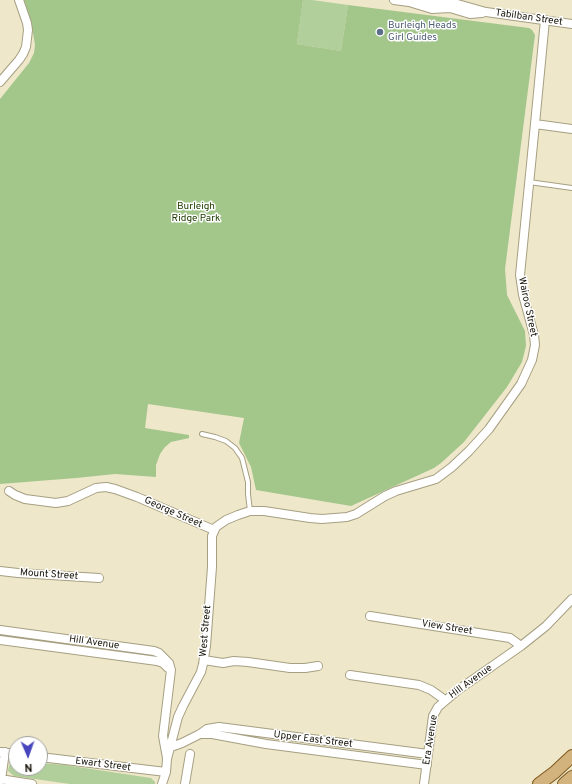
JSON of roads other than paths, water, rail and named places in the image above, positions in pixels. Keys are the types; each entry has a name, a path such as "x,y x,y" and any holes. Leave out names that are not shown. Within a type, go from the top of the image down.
{"main road":[{"path":"539,784 572,756"},
{"path":"564,784 572,777"}],"street":[{"path":"0,82 23,54 26,47 28,30 27,23 19,0"},
{"name":"Tabilban Street","path":"394,0 450,3 486,12 572,24"},
{"name":"Wairoo Street","path":"424,483 436,480 452,467 489,430 521,384 532,360 535,345 534,335 523,295 520,275 545,20"},
{"path":"535,124 572,128"},
{"name":"George Street","path":"9,491 25,499 56,502 68,501 96,488 114,488 214,530 218,525 226,520 250,511 264,511 322,519 347,517 356,514 396,491 424,483"},
{"name":"West Street","path":"167,784 167,759 180,712 201,672 204,660 212,567 212,536 214,530"},
{"name":"Mount Street","path":"0,571 99,578"},
{"name":"Hill Avenue","path":"350,675 419,685 431,690 445,700 521,646 546,626 572,599"},
{"name":"View Street","path":"370,616 510,638 521,646"},
{"name":"Hill Avenue","path":"0,630 156,651 170,664 171,670 163,736 167,759"},
{"name":"Hill Avenue","path":"0,640 158,661 167,667 171,678"},
{"path":"204,660 223,663 233,661 248,662 284,668 318,666"},
{"name":"Era Avenue","path":"424,784 434,713 445,700"},
{"name":"Upper East Street","path":"171,747 182,743 209,728 225,727 428,754"},
{"name":"Upper East Street","path":"200,734 212,734 266,744 427,765"},
{"path":"3,752 1,779 32,784"},
{"path":"186,784 190,754"},
{"name":"Ewart Street","path":"48,758 166,772"},
{"name":"West Street","path":"162,784 166,772"}],"lane":[{"path":"529,182 572,188"},
{"path":"202,434 226,441 235,448 242,458 248,482 250,511"}],"place":[{"name":"Burleigh Heads Girl Guides","path":"380,32"}],"park label":[{"name":"Burleigh Ridge Park","path":"196,212"}]}
